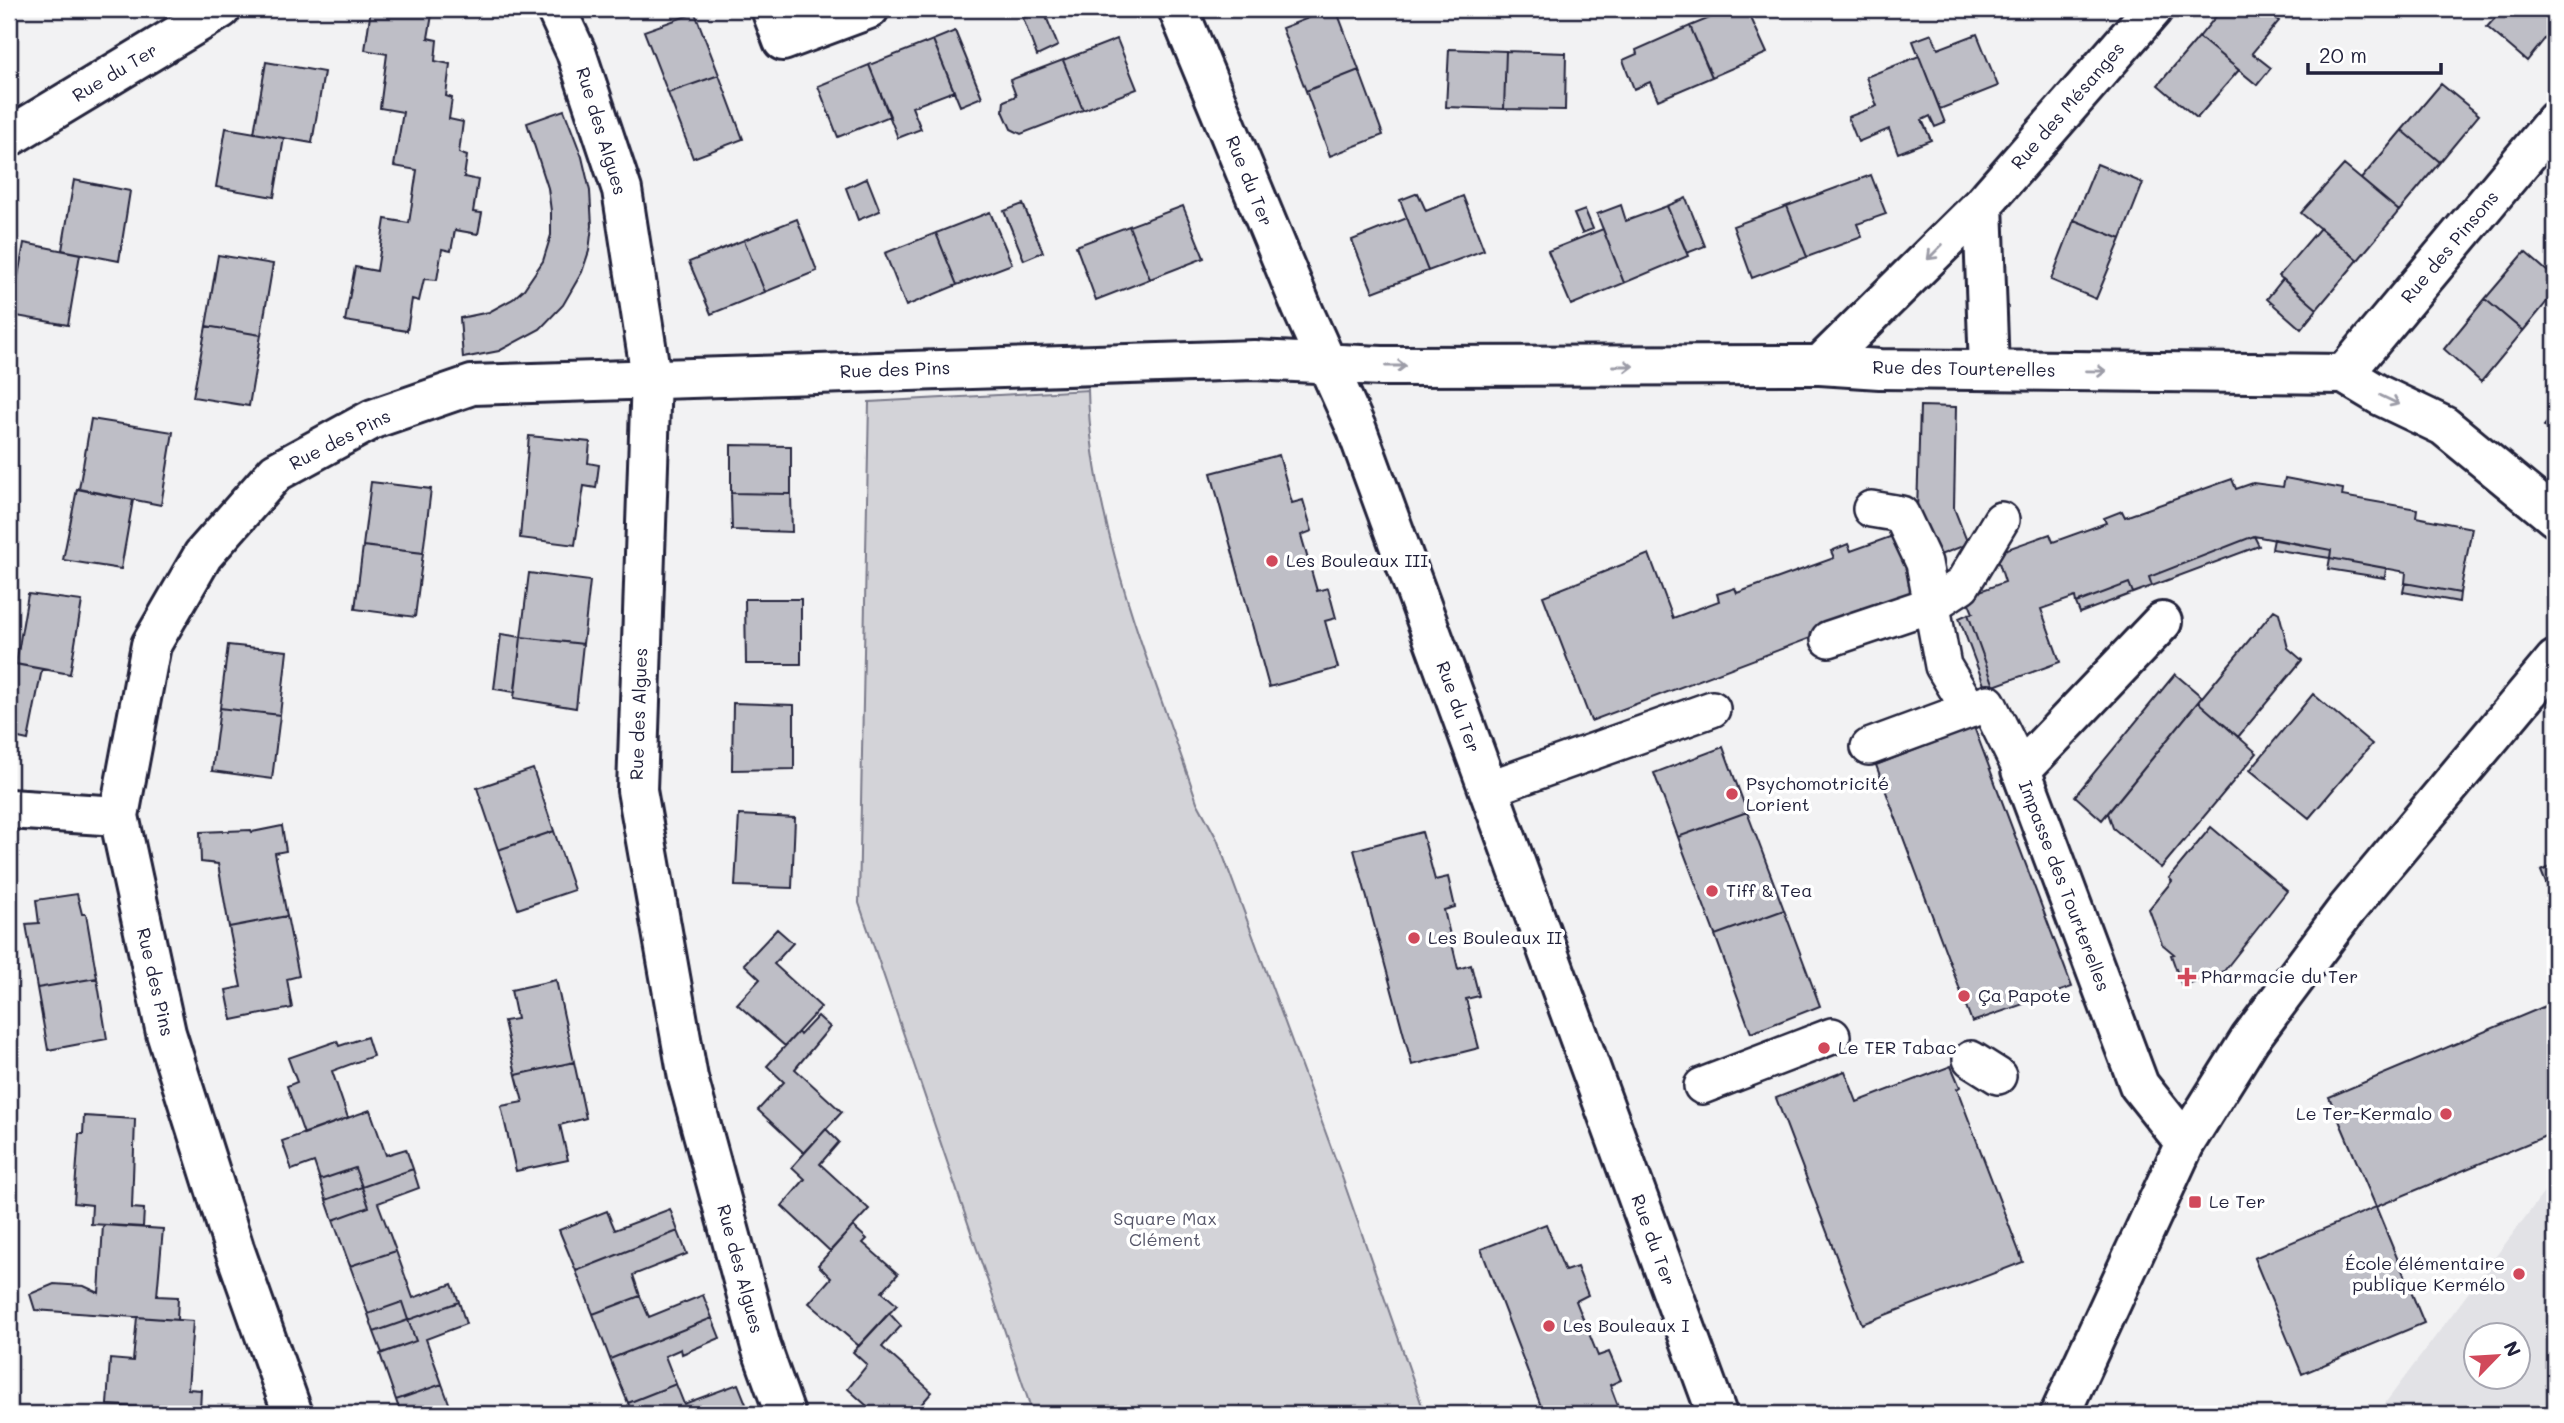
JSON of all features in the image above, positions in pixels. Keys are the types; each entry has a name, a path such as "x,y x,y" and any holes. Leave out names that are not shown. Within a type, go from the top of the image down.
{"street":[{"name":"Rue du Ter","path":"9,137 221,9"},
{"name":"Rue des Algues","path":"556,9 576,52 622,190 651,377 638,790 688,1078 761,1347 785,1414"},
{"path":"771,9 783,41 869,9"},
{"name":"Rue du Ter","path":"1178,9 1302,308 1357,430 1717,1414"},
{"name":"Rue des Mésanges","path":"1819,365 1983,204 2153,9"},
{"name":"Rue des Pinsons","path":"2344,374 2555,121"},
{"path":"1983,204 1989,369"},
{"name":"Rue des Pins","path":"293,1414 234,1248 166,1033 119,816 151,645 203,555 276,472 373,419 472,385 1254,359 1328,362"},
{"name":"Rue des Tourterelles","path":"1328,362 1382,366 1819,365 1880,369 2344,374"},
{"path":"2344,374 2379,395 2444,426 2555,517"},
{"path":"1871,509 1901,514 1924,563 1944,666 1970,710"},
{"path":"1829,639 1933,604 1962,585 2001,520"},
{"name":"Impasse des Tourterelles","path":"2162,622 2021,770 2139,1085 2185,1143"},
{"path":"2060,1414 2185,1143 2250,1039 2347,909 2555,660"},
{"path":"1869,747 1988,704 2021,770"},
{"path":"1488,789 1712,709"},
{"path":"9,809 119,816"},
{"path":"1702,1086 1832,1036"}],"shaded area":[{"name":"École élémentaire publique Kermélo","path":"2545,1191 2555,1212 2555,1414 2377,1414"}],"green space":[{"name":"Square Max Clément","path":"1088,390 1100,495 1112,547 1144,651 1197,802 1217,839 1341,1174 1425,1414 1033,1414 859,903 869,402"}],"building":[{"path":"371,9 433,9 428,38 437,40 435,61 450,64 446,96 452,98 449,119 463,122 459,153 467,156 464,177 478,180 473,212 482,213 478,234 455,230 451,251 442,249 437,280 424,279 419,301 412,299 407,331 345,321 355,267 377,271 385,219 409,223 417,170 394,166 403,112 380,108 387,54 365,50"},
{"path":"1043,9 1058,46 1037,56 1023,18"},
{"path":"1336,9 1359,70 1306,91 1282,28"},
{"path":"1732,9 1747,9 1767,53 1712,77 1690,26"},
{"path":"2222,9 2275,9 2270,14 2279,21 2252,53 2271,68 2257,85 2199,37"},
{"path":"2503,9 2555,9 2555,26 2527,61 2487,27"},
{"path":"695,13 719,75 668,93 644,31"},
{"path":"1690,26 1712,77 1658,100 1650,82 1634,89 1623,60 1637,54 1636,50"},
{"path":"955,31 982,97 960,106 933,40"},
{"path":"1932,34 1938,49 1977,34 1998,86 1940,109 1913,41"},
{"path":"2199,37 2239,70 2197,118 2158,85"},
{"path":"1117,39 1137,89 1083,110 1063,60"},
{"path":"933,40 954,91 912,107 921,129 898,138 869,65"},
{"path":"1449,49 1506,51 1504,109 1446,107"},
{"path":"1506,51 1566,53 1565,110 1504,109"},
{"path":"1919,56 1945,123 1935,127 1930,116 1922,120 1931,140 1898,153 1889,129 1858,142 1848,117 1877,106 1866,77"},
{"path":"1063,60 1083,110 1021,134 1011,129 1003,111 1004,101 1016,96 1010,80"},
{"path":"266,62 324,72 312,143 254,133"},
{"path":"869,65 890,116 838,137 818,86"},
{"path":"1359,70 1383,135 1330,156 1306,91"},
{"path":"719,75 743,139 693,158 668,93"},
{"path":"2441,84 2479,115 2440,162 2402,130"},
{"path":"564,110 582,157 590,191 592,226 589,251 582,272 563,305 540,329 499,351 463,358 460,318 489,312 513,299 524,289 543,261 551,235 551,211 548,188 527,123"},
{"path":"226,128 284,138 274,197 216,187"},
{"path":"2402,130 2440,162 2399,211 2361,179"},
{"path":"2097,164 2143,183 2121,239 2074,220"},
{"path":"2344,165 2399,211 2358,260 2301,213"},
{"path":"1871,175 1886,214 1857,224 1862,237 1807,257 1787,206"},
{"path":"867,178 880,211 858,220 846,188"},
{"path":"74,180 130,191 119,261 62,250"},
{"path":"1418,193 1426,211 1463,196 1484,250 1428,271 1400,200"},
{"path":"1686,198 1705,246 1687,253 1667,206"},
{"path":"1023,204 1043,252 1024,260 1004,211"},
{"path":"1621,205 1626,221 1667,206 1688,256 1624,283 1597,214"},
{"path":"1183,206 1204,258 1150,279 1129,226"},
{"path":"1787,206 1807,257 1752,278 1733,226"},
{"path":"1585,210 1593,229 1582,233 1574,214"},
{"path":"990,212 1012,264 957,285 936,233"},
{"path":"1407,218 1428,271 1373,292 1352,240"},
{"path":"797,219 817,271 765,292 744,240"},
{"path":"2074,220 2121,239 2096,299 2051,280"},
{"path":"1129,226 1150,279 1096,300 1076,246"},
{"path":"2320,228 2358,260 2317,309 2279,276"},
{"path":"1603,229 1624,283 1571,305 1548,251"},
{"path":"936,233 957,285 906,306 885,253"},
{"path":"744,240 765,292 711,314 689,262"},
{"path":"24,243 80,254 68,325 11,315"},
{"path":"2525,252 2555,278 2555,292 2523,331 2485,299"},
{"path":"218,255 273,264 261,335 206,326"},
{"path":"2283,279 2317,309 2301,329 2267,299"},
{"path":"2485,299 2523,331 2481,382 2444,349"},
{"path":"206,326 261,335 249,406 193,397"},
{"path":"1920,406 1956,407 1954,508 1968,544 1935,557 1917,513"},
{"path":"2555,413 2555,436 2544,426"},
{"path":"91,419 173,432 161,505 79,489"},
{"path":"529,436 590,442 588,463 599,465 596,488 584,486 575,545 520,538"},
{"path":"731,445 791,446 791,494 731,493"},
{"name":"Les Bouleaux III","path":"1279,455 1292,503 1303,500 1312,531 1301,535 1317,591 1328,588 1336,618 1325,621 1338,668 1269,687 1211,473"},
{"path":"2285,478 2343,489 2342,496 2417,509 2416,517 2472,528 2460,593 2405,583 2406,572 2330,558 2331,550 2254,536 2149,577 2152,586 2133,593 2129,583 2076,603 2075,597 2041,609 2060,662 1994,686 1968,614 1973,613 1966,596 2005,582 1996,553 2050,534 2053,542 2106,523 2104,518 2122,511 2125,517 2232,479 2236,489 2253,483 2283,487"},
{"path":"371,482 431,489 423,553 363,546"},
{"path":"77,489 133,500 121,569 63,560"},
{"path":"731,493 791,494 792,532 732,530"},
{"path":"1901,533 1924,595 1591,721 1543,596 1649,554 1673,618 1719,601 1717,594 1735,588 1737,593 1834,558 1831,551 1848,544 1851,551"},
{"path":"2254,536 2259,546 2152,586 2149,577"},
{"path":"2274,539 2331,550 2330,558 2272,549"},
{"path":"363,546 423,553 415,617 355,609"},
{"path":"2330,558 2386,568 2385,578 2328,569"},
{"path":"529,573 590,581 583,644 521,637"},
{"path":"2129,583 2133,593 2080,613 2076,603"},
{"path":"2405,583 2460,593 2459,602 2403,592"},
{"path":"28,594 82,601 70,674 16,664"},
{"path":"745,599 801,599 801,664 746,664"},
{"path":"2274,610 2279,613 2288,648 2302,660 2238,737 2198,702"},
{"path":"1968,614 1994,686 1986,690 1959,618"},
{"path":"501,634 521,637 515,692 494,689"},
{"path":"521,637 583,644 576,708 514,698"},
{"path":"228,645 287,651 280,715 220,708"},
{"path":"9,663 42,669 28,740 9,736"},
{"path":"2175,674 2202,697 2102,820 2075,796"},
{"path":"2313,694 2372,744 2309,818 2250,770"},
{"path":"2198,702 2257,753 2161,868 2113,828 2108,813"},
{"path":"733,703 794,705 794,769 732,770"},
{"path":"220,708 280,715 272,779 212,771"},
{"path":"1974,727 2072,987 1972,1022 1876,765"},
{"path":"1723,747 1747,812 1678,837 1654,773"},
{"path":"533,769 554,831 498,850 477,788"},
{"path":"1747,812 1784,910 1715,935 1678,837"},
{"path":"739,815 795,818 792,888 735,886"},
{"path":"282,826 286,851 275,853 287,916 229,927 218,864 201,862 200,832 252,832"},
{"path":"2211,827 2287,891 2224,971 2182,986 2171,955 2174,954 2162,944 2149,909 2172,881 2169,878"},
{"path":"554,831 574,890 518,909 498,850"},
{"name":"Les Bouleaux II","path":"1422,832 1435,880 1448,877 1455,907 1444,910 1458,969 1471,965 1479,996 1466,999 1479,1048 1412,1065 1354,850"},
{"path":"2555,865 2555,905 2541,871"},
{"path":"77,894 82,914 86,914 97,978 37,988 26,924 39,923 36,900"},
{"path":"1784,910 1820,1006 1751,1033 1715,935"},
{"path":"287,916 299,976 287,979 292,1008 232,1020 226,990 241,987 229,927"},
{"path":"777,929 793,943 774,964 821,1007 785,1046 737,1004 760,979 744,964"},
{"path":"97,978 107,1039 48,1050 37,988"},
{"path":"556,980 574,1062 516,1075 504,1021 517,1019 511,990"},
{"name":"Le Ter-Kermalo","path":"2555,1002 2555,1132 2376,1207 2329,1097"},
{"path":"818,1016 830,1027 795,1069 842,1112 804,1153 758,1110 784,1082 767,1066 798,1032 800,1035"},
{"path":"367,1037 373,1056 332,1071 348,1118 304,1134 287,1086 297,1082 288,1058 337,1041 339,1046"},
{"path":"574,1062 586,1118 560,1125 568,1160 516,1171 501,1106 523,1102 516,1075"},
{"path":"1951,1066 1960,1087 1957,1089 2023,1262 1862,1324 1776,1098 1845,1071 1857,1102"},
{"path":"370,1110 386,1155 406,1149 413,1169 362,1187 355,1168 320,1180 314,1162 292,1170 282,1141"},
{"path":"84,1116 135,1119 132,1208 144,1209 143,1227 91,1224 92,1205 74,1203 79,1134 83,1134"},
{"path":"826,1129 839,1142 820,1164 869,1209 830,1251 782,1206 805,1179 792,1167"},
{"path":"355,1168 362,1187 326,1200 320,1180"},
{"path":"413,1169 419,1188 378,1203 396,1251 350,1266 333,1220 369,1207 362,1187"},
{"path":"362,1187 369,1207 333,1220 326,1200"},
{"path":"2376,1207 2424,1323 2302,1374 2254,1258"},
{"path":"670,1209 678,1231 576,1271 559,1230 607,1211 615,1230"},
{"name":"Les Bouleaux I","path":"1546,1224 1565,1271 1577,1267 1588,1295 1576,1301 1598,1356 1609,1352 1621,1380 1610,1385 1621,1414 1544,1414 1481,1249"},
{"path":"103,1225 163,1229 157,1296 178,1297 177,1320 35,1310 30,1294 54,1284 84,1286 99,1293"},
{"path":"853,1226 867,1239 863,1243 898,1274 882,1292 897,1305 859,1346 809,1303 831,1278 818,1265"},
{"path":"678,1231 687,1254 633,1275 640,1296 593,1314 576,1271"},
{"path":"396,1251 413,1298 452,1284 459,1302 408,1320 402,1302 368,1314 350,1266"},
{"path":"703,1295 712,1318 610,1359 593,1314 640,1296 649,1317"},
{"path":"402,1302 408,1320 374,1332 368,1314"},
{"path":"459,1302 466,1324 426,1339 442,1384 396,1400 380,1354 416,1341 408,1320"},
{"path":"889,1313 901,1326 882,1347 932,1392 913,1414 876,1414 848,1389 867,1365 853,1352"},
{"path":"137,1317 193,1321 188,1389 201,1390 200,1411 107,1405 110,1359 133,1361"},
{"path":"712,1318 720,1338 682,1354 681,1349 665,1356 676,1384 628,1403 610,1359"},
{"path":"408,1320 416,1341 382,1353 374,1332"},
{"path":"442,1384 453,1414 401,1414 396,1400"},
{"path":"676,1384 684,1404 738,1384 746,1404 719,1414 632,1414 628,1403"},
{"path":"746,1404 750,1414 719,1414"},
{"path":"922,1404 933,1414 913,1414"},
{"path":"171,1409 229,1414 171,1414"}],"place":[{"name":"Les Bouleaux III","path":"1272,561"},
{"name":"Psychomotricité Lorient","path":"1732,794"},
{"name":"Tiff & Tea","path":"1712,891"},
{"name":"Les Bouleaux II","path":"1414,938"},
{"name":"Pharmacie du Ter","path":"2187,977"},
{"name":"Ça Papote","path":"1964,996"},
{"name":"Le TER Tabac","path":"1824,1048"},
{"name":"Le Ter-Kermalo","path":"2446,1114"},
{"name":"Le Ter","path":"2195,1202"},
{"name":"École élémentaire publique Kermélo","path":"2519,1274"},
{"name":"Les Bouleaux I","path":"1549,1326"}]}
